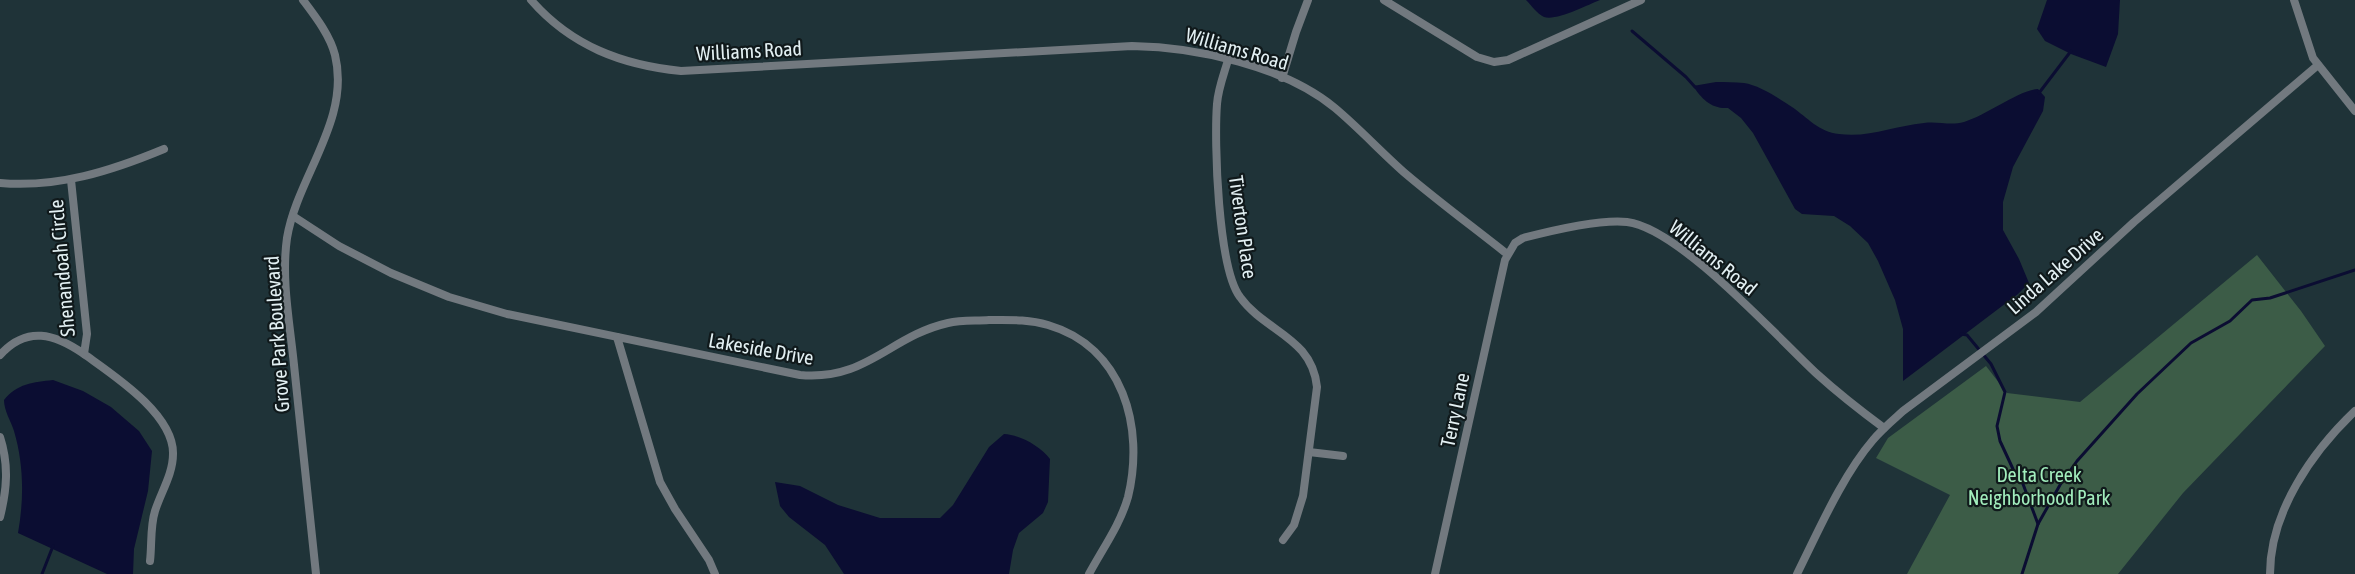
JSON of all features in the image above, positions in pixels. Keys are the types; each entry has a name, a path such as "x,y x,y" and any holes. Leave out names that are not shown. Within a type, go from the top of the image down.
{"street":[{"name":"Grove Park Boulevard","path":"303,0 330,42 337,79 333,111 293,216 285,258 287,304 316,574"},
{"name":"Williams Road","path":"531,0 543,14 569,35 598,51 630,63 681,71 1132,46 1176,48 1228,60 1282,78 1318,96 1335,108 1406,173 1507,254 1515,243 1523,238 1614,221 1642,226 1670,242 1703,267 1819,376 1884,428"},
{"path":"1282,78 1308,0"},
{"path":"1384,0 1477,57 1494,62 1508,60 1641,0"},
{"path":"2294,0 2313,58 2355,111"},
{"name":"Tiverton Place","path":"1228,60 1219,94 1216,124 1220,202 1229,273 1241,299 1302,349 1314,369 1317,396 1299,513 1294,525 1283,540"},
{"name":"Linda Lake Drive","path":"1797,574 1862,454 1884,428 2055,296 2134,222 2318,65"},
{"path":"0,183 38,185 71,180 164,149"},
{"name":"Shenandoah Circle","path":"71,180 87,334 84,354"},
{"name":"Lakeside Drive","path":"293,216 339,246 410,282 449,297 507,314 727,361 815,376 839,374 859,367 924,331 950,323 1034,321 1061,330 1081,342 1108,367 1123,392 1133,430 1132,473 1128,497 1110,540 1089,574"},
{"name":"Terry Lane","path":"1435,574 1507,254"},
{"name":"Shenandoah Circle","path":"0,355 21,339 44,335 54,338 84,354 110,373 154,411 164,423 173,447 172,462 153,518 150,561"},
{"path":"617,337 660,482 675,510 709,560 715,574"},
{"path":"2270,574 2277,524 2293,492 2329,435 2355,411"},
{"path":"0,437 7,470 0,517"},
{"path":"1310,452 1343,456"}],"green space":[{"name":"Delta Creek Neighborhood Park","path":"2257,255 2325,346 2183,493 2118,574 1907,574 1950,495 1876,458 1888,438 1986,366 2007,393 2080,402"}],"shaded area":[{"path":"1526,0 1600,0 1564,15 1550,18 1539,14"},
{"path":"2047,0 2120,0 2118,34 2106,67 2045,41 2037,29"},
{"path":"1716,82 1756,86 1782,100 1825,130 1850,135 1913,124 1964,122 2030,90 2038,89 2045,97 2043,111 2013,167 2003,202 2003,230 2029,283 2018,294 1903,381 1903,329 1895,300 1868,243 1850,226 1834,216 1802,214 1795,209 1753,133 1741,118 1728,108 1717,107 1708,102 1693,86"},
{"path":"53,380 83,391 111,407 139,431 152,451 148,491 134,549 133,574 107,574 18,533 22,495 21,469 14,431 4,400 20,387"},
{"path":"1004,434 1017,436 1029,442 1050,459 1048,502 1043,513 1019,533 1013,550 1009,574 844,574 825,545 789,517 780,506 775,482 800,486 838,505 880,518 940,518 953,505 989,447"}],"waterway":[{"path":"1632,31 1695,87"},
{"path":"2039,93 2071,51"},
{"path":"2022,574 2038,524 2060,485 2077,461 2137,394 2191,343 2230,321 2252,300 2270,298 2355,270"},
{"path":"1961,334 1967,335 1991,364 2005,392 1997,426 2000,441 2023,484 2038,524"},
{"path":"42,574 53,546"}]}
